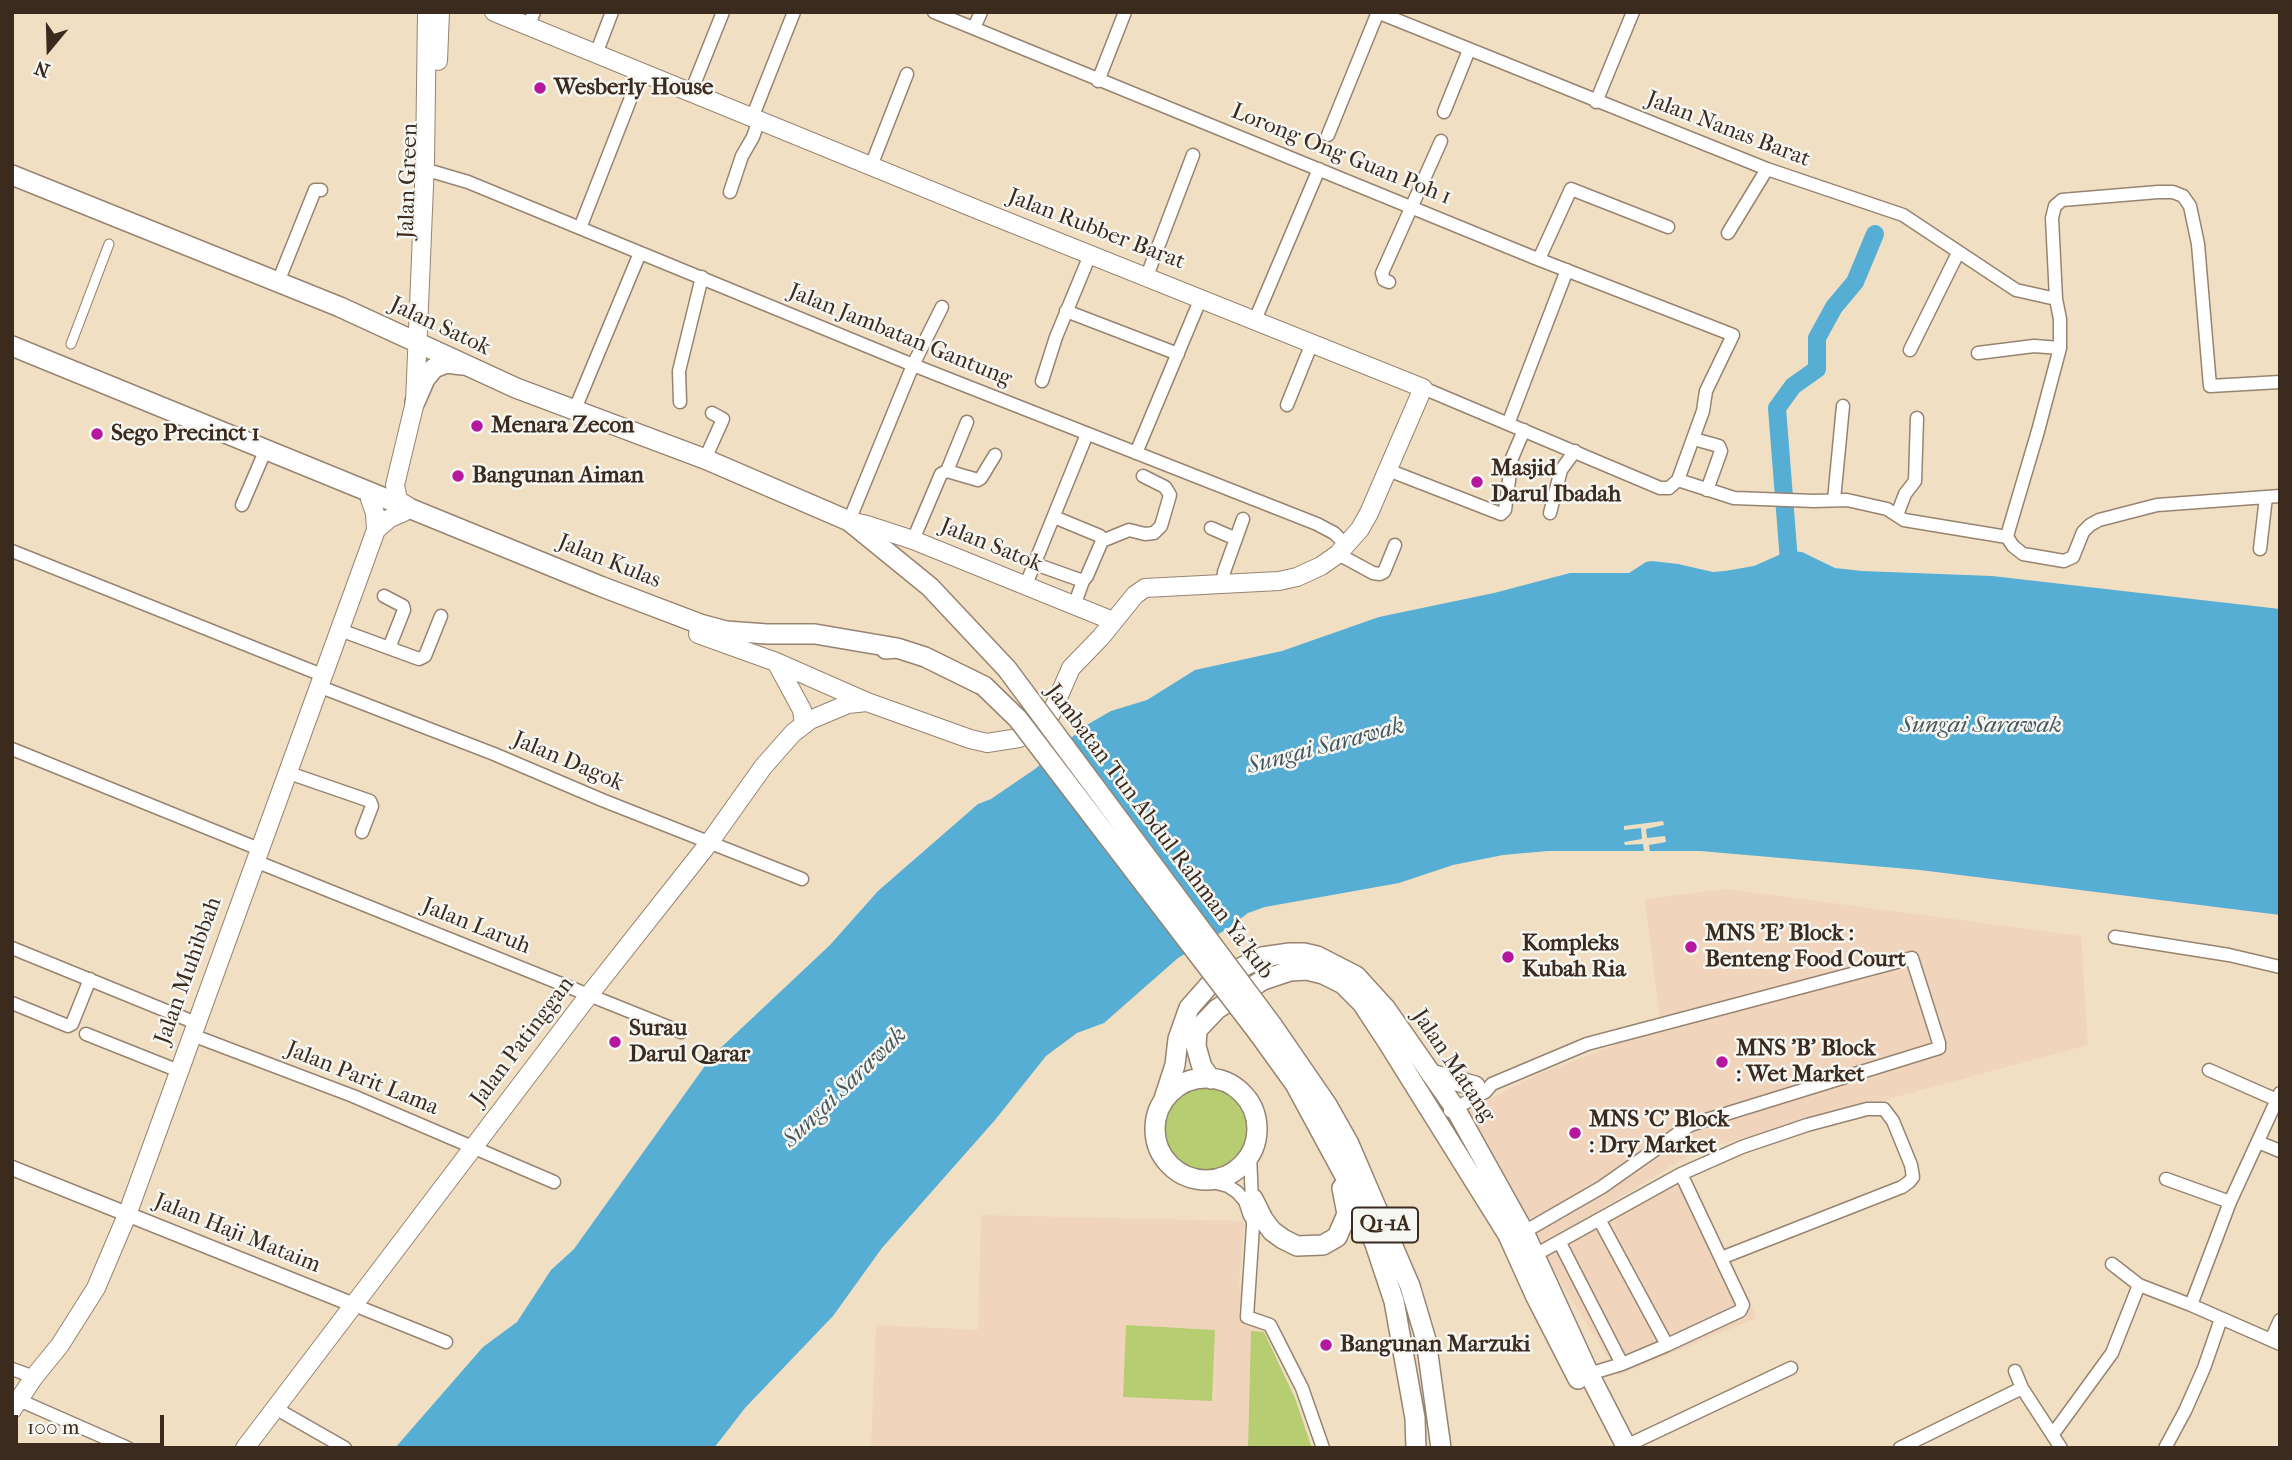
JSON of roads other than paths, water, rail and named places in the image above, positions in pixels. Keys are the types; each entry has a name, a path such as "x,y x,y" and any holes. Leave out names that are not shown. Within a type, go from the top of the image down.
{"main road":[{"name":"Jalan Green","path":"416,343 425,162 427,12"},
{"name":"Jalan Green","path":"435,351 430,338 428,314 440,12"},
{"name":"Jalan Rubber Barat","path":"494,12 531,20 596,54 1423,388"},
{"name":"Jalan Satok","path":"12,175 340,307 516,388 705,459 849,521 913,540 1113,621"},
{"path":"415,402 416,343"},
{"name":"Jalan Kulas","path":"12,346 315,470 602,598 776,662 866,702 987,743 1019,738 1038,728 1051,714 1071,668 1144,588 1271,582 1297,577 1321,566 1342,550"},
{"path":"376,530 390,518 408,511 398,500 395,485 415,402 425,379 434,368 447,363 465,366"},
{"path":"1342,550 1360,529 1423,388"},
{"name":"Jalan Kulas","path":"315,470 333,482 370,499 408,511 700,624 726,631 816,634 897,649 952,668 984,686"},
{"path":"370,499 375,513 376,530"},
{"name":"Jalan Satok","path":"849,521 930,587 1007,668"},
{"name":"Jalan Muhibbah","path":"16,1405 60,1345 96,1288 127,1215 376,530"},
{"name":"Jalan Kulas","path":"698,634 769,643 869,650 897,649"},
{"path":"776,662 802,710 804,724"},
{"name":"Jambatan Tun Abdul Rahman Ya'kub","path":"1007,668 1265,1030"},
{"name":"Jambatan Tun Abdul Rahman Ya'kub","path":"984,686 1018,719 1265,1030"},
{"name":"Jalan Patinggan","path":"245,1448 589,995 709,843 764,767 804,724 848,704 866,702"},
{"name":"Jalan Matang","path":"1163,1102 1175,1065 1178,1039 1189,1008 1211,984 1255,960 1278,954 1304,953 1317,956 1356,976 1385,1009 1432,1074 1468,1096 1467,1130 1524,1232 1622,1447"},
{"name":"Jalan Matang","path":"1211,1079 1202,1067 1199,1057 1196,1046 1197,1030 1217,1009 1263,980 1290,971 1307,970 1343,984 1362,1003 1508,1236 1536,1297 1622,1447"},
{"path":"1265,1030 1348,1180 1375,1244 1394,1301 1407,1368 1415,1445"},
{"name":"Q1-1A","path":"1265,1030 1327,1105 1349,1144 1410,1286 1426,1340 1441,1448"},
{"path":"1432,1074 1468,1096"},
{"path":"1201,1079 1231,1085 1252,1107 1256,1124 1254,1145 1250,1154 1231,1174 1215,1179 1205,1180 1184,1174 1163,1156 1155,1130 1158,1111 1163,1102 1184,1084 1201,1079"},
{"path":"1253,1199 1272,1231 1297,1246 1323,1245 1336,1237 1347,1214 1345,1197 1331,1149"}],"street":[{"path":"596,54 612,12"},
{"path":"691,92 723,12"},
{"path":"730,192 742,156 753,137 755,119 794,12"},
{"name":"Lorong Ong Guan Poh 1","path":"934,12 1732,335 1706,391 1703,411 1693,439"},
{"path":"974,28 981,12"},
{"path":"1098,80 1125,12"},
{"path":"1328,135 1378,12"},
{"name":"Jalan Nanas Barat","path":"1378,12 1767,169 1903,215 2016,290 2056,299"},
{"path":"1596,102 1633,12"},
{"path":"1444,112 1469,50"},
{"path":"580,228 642,72"},
{"path":"871,166 907,74"},
{"path":"1389,282 1382,277 1382,273 1441,141"},
{"path":"1147,276 1193,155"},
{"path":"1255,320 1320,169"},
{"path":"1728,233 1767,169"},
{"name":"Jalan Jambatan Gantung","path":"435,172 468,181 913,365 1317,524 1334,533 1342,550 1373,573 1384,572 1395,545"},
{"path":"1539,259 1571,189 1668,227"},
{"path":"278,282 315,190 321,190"},
{"path":"2007,537 2060,348 2052,218 2055,206 2062,200 2173,192 2183,196 2190,206 2198,244 2210,386 2280,382"},
{"path":"71,344 109,244"},
{"path":"575,409 640,253"},
{"path":"1910,350 1958,253"},
{"path":"1042,381 1066,311 1090,255"},
{"path":"1508,424 1567,270"},
{"path":"680,402 678,371 702,277"},
{"path":"1136,453 1201,298"},
{"path":"849,521 913,365 942,307"},
{"path":"1066,311 1178,354"},
{"path":"1287,405 1312,343"},
{"path":"1978,353 2034,346 2060,348"},
{"name":"Jalan Rubber Barat","path":"1423,388 1660,488 1669,488 1678,480"},
{"path":"1833,500 1843,406"},
{"path":"705,459 723,419 712,414"},
{"path":"1897,515 1905,494 1915,481 1917,418"},
{"path":"913,540 941,474 947,471 967,422"},
{"path":"1388,470 1501,514 1505,510 1512,458 1524,430"},
{"path":"1025,587 1087,434"},
{"path":"1707,490 1721,451 1719,446 1693,439 1678,480 1707,490 1734,498 1847,500 1887,509 1904,520 2007,537 2023,554 2064,561 2073,557 2083,532 2099,520 2158,505 2273,496 2260,549"},
{"path":"242,506 265,449"},
{"path":"1550,513 1561,471 1576,451"},
{"path":"947,471 978,480 995,455"},
{"path":"1074,606 1102,541 1129,530 1154,533 1161,526 1170,495 1165,487 1143,476"},
{"path":"1054,517 1100,536 1102,541"},
{"path":"1223,584 1234,538 1243,519"},
{"path":"1211,528 1234,538"},
{"name":"Jalan Dagok","path":"12,551 709,843 802,879"},
{"path":"1035,564 1083,581"},
{"path":"384,596 403,606 404,610 389,648"},
{"path":"340,630 419,659 425,656 441,616"},
{"name":"Jalan Laruh","path":"12,749 257,855 681,1032"},
{"path":"286,772 370,802 372,806 362,832"},
{"path":"2115,937 2229,955 2280,967"},
{"path":"12,964 15,949"},
{"name":"Jalan Parit Lama","path":"15,949 90,979 194,1029 554,1182"},
{"path":"1434,1114 1468,1096 1587,1044 1912,958 1939,1048 1690,1125 1602,1187 1524,1232"},
{"path":"12,1003 68,1026 72,1024 90,979"},
{"path":"86,1034 179,1070"},
{"path":"2191,1305 2230,1202 2278,1097 2209,1070"},
{"path":"1535,1255 1681,1174 1742,1147 1807,1125 1867,1109 1884,1108 1893,1121 1911,1165 1913,1177 1909,1182 1721,1258"},
{"path":"2258,1142 2280,1151"},
{"path":"1250,1154 1253,1226 1247,1317 1270,1325 1302,1388 1323,1448"},
{"name":"Jalan Haji Mataim","path":"12,1168 446,1342"},
{"path":"1589,1374 1622,1364 1667,1345 1740,1311 1743,1305 1681,1174"},
{"path":"2166,1179 2230,1202"},
{"path":"1205,1180 1228,1186 1237,1192 1245,1201 1253,1226"},
{"path":"1600,1221 1667,1345"},
{"path":"1560,1243 1622,1364"},
{"path":"2112,1264 2139,1285 2275,1342 2280,1320"},
{"path":"2053,1434 2112,1353 2139,1285"},
{"path":"2165,1448 2199,1378 2221,1319"},
{"path":"1622,1447 1791,1368"},
{"path":"12,1369 34,1377"},
{"path":"2015,1371 2022,1388 2061,1448"},
{"path":"1900,1448 2022,1388"},
{"path":"16,1405 128,1448"},
{"path":"275,1408 345,1448"}],"water":[{"name":"Sungai Sarawak","path":"1788,551 1802,552 1835,568 1992,576 2280,609 2280,915 1920,870 1700,851 1548,851 1503,855 1453,865 1399,883 1265,907 1248,913 1227,929 1178,958 1104,1023 1077,1033 1046,1056 995,1120 882,1248 833,1316 745,1408 714,1448 395,1448 483,1347 517,1322 551,1270 574,1249 712,1056 830,945 878,891 978,804 991,799 1035,769 1085,726 1111,711 1147,700 1195,670 1282,651 1379,617 1494,593 1570,573 1629,573 1652,561 1713,572 1725,571 1754,566"}],"waterway":[{"path":"1790,574 1777,408 1793,386 1817,369 1817,338 1834,307 1855,282 1875,234"}],"place":[{"name":"Wesberly House","path":"540,88"},
{"name":"Menara Zecon","path":"477,426"},
{"name":"Sego Precinct 1","path":"97,434"},
{"name":"Bangunan Aiman","path":"458,476"},
{"name":"Masjid Darul Ibadah","path":"1477,482"},
{"name":"MNS 'E' Block : Benteng Food Court","path":"1691,947"},
{"name":"Kompleks Kubah Ria","path":"1508,957"},
{"name":"Surau Darul Qarar","path":"615,1042"},
{"name":"MNS 'B' Block : Wet Market","path":"1722,1062"},
{"name":"MNS 'C' Block : Dry Market","path":"1575,1133"},
{"name":"Bangunan Marzuki","path":"1326,1345"}]}
